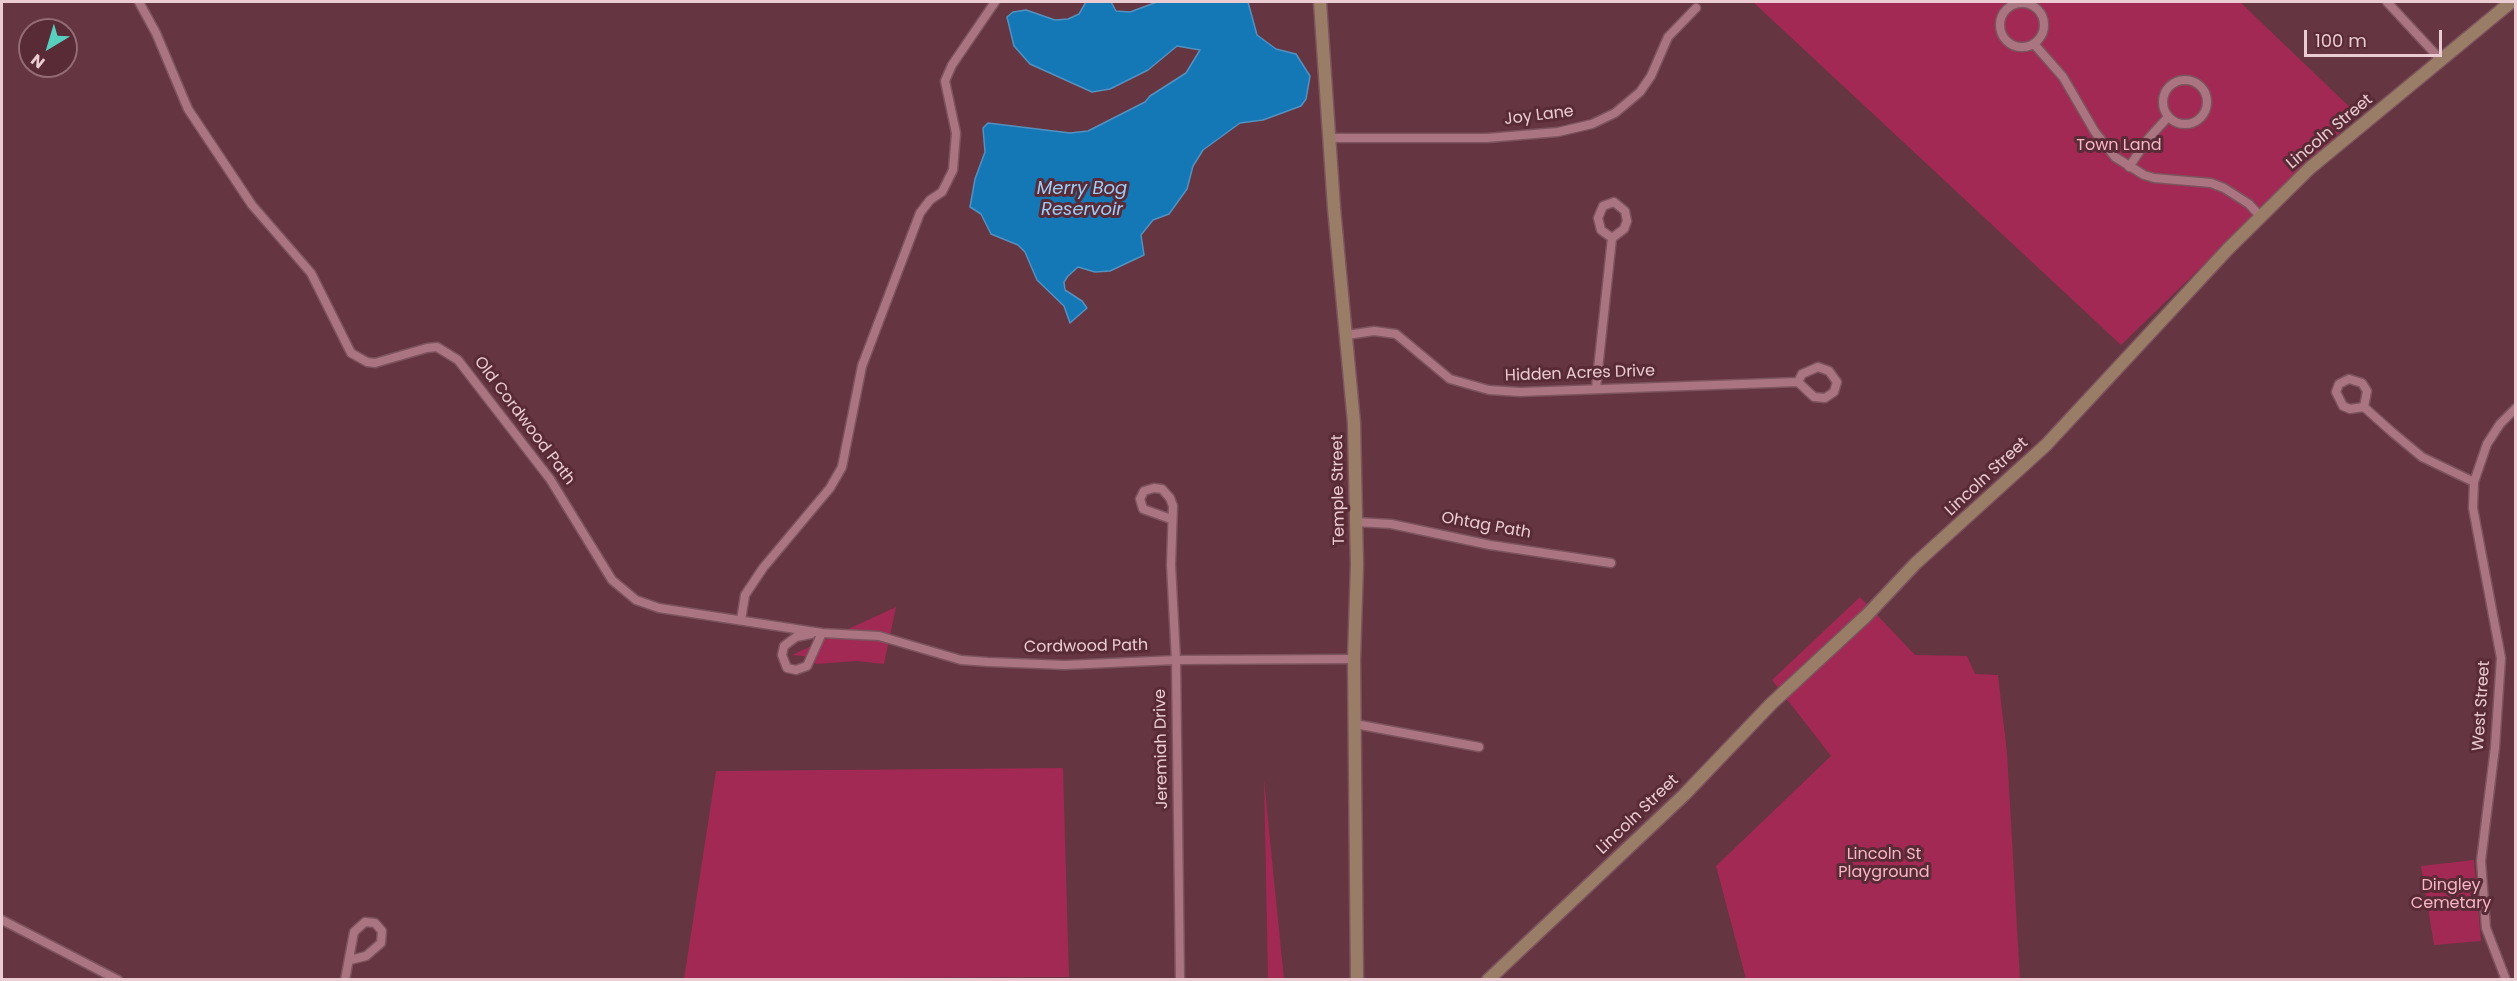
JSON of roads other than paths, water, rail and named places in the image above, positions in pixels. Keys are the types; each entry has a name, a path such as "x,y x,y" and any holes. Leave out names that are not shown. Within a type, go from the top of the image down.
{"main road":[{"name":"Temple Street","path":"1320,2 1354,423 1357,980"},
{"name":"Lincoln Street","path":"1488,980 1683,795 1771,704 1867,615 1916,564 2046,445 2260,216 2338,144 2511,2"}],"street":[{"name":"Old Cordwood Path","path":"139,2 156,33 188,110 252,206 311,273 351,353 367,362 375,363 427,348 447,351 472,375 550,479 617,586 636,600 650,606 822,633"},
{"path":"741,620 746,595 763,568 830,488 842,467 862,366 916,224 930,200 942,192 953,170 956,133 945,81 952,65 995,2"},
{"path":"2387,2 2441,60"},
{"path":"2025,3 2032,5 2042,16 2044,30 2034,44 2017,47 2005,39 2001,33 2000,18 2010,6 2025,3"},
{"name":"Joy Lane","path":"1330,138 1486,138 1558,132 1592,124 1615,113 1640,92 1651,76 1668,37 1696,8"},
{"path":"2034,44 2075,94 2104,146 2129,167 2154,178 2211,183 2237,195 2260,216"},
{"path":"2180,80 2195,82 2201,87 2207,100 2207,107 2200,119 2181,124 2168,117 2163,103 2168,88 2180,80"},
{"path":"2129,167 2148,139 2168,117"},
{"path":"1596,388 1612,238"},
{"name":"Hidden Acres Drive","path":"1347,335 1374,331 1396,334 1441,372 1471,387 1520,392 1798,382 1814,397 1825,398 1834,392 1837,382 1829,370 1818,367 1802,374 1798,382"},
{"path":"2364,408 2422,457 2474,482"},
{"name":"West Street","path":"2506,980 2486,928 2481,861 2495,747 2501,658 2474,508 2474,482 2487,444 2500,424 2516,408"},
{"name":"Jeremiah Drive","path":"1172,519 1180,980"},
{"name":"Ohtag Path","path":"1356,522 1391,524 1490,545 1611,563"},
{"name":"Cordwood Path","path":"822,633 807,666 796,670 787,668 782,656 784,646 790,640 802,635 822,633 879,636 961,660 988,662 1065,664 1176,660 1354,659"},
{"path":"1355,724 1479,747"},
{"path":"2,920 118,980"},
{"path":"345,980 354,932 365,922 375,923 382,931 381,943 368,954 350,960"}],"water":[{"name":"Merry Bog Reservoir","path":"1086,2 1111,2 1116,11 1130,12 1157,2 1248,2 1257,35 1276,49 1296,54 1310,76 1306,99 1301,106 1263,120 1240,123 1203,150 1193,166 1187,189 1169,214 1153,220 1141,235 1144,255 1110,271 1095,272 1078,267 1068,276 1064,282 1065,290 1082,301 1087,308 1070,323 1064,306 1037,280 1025,252 1018,245 991,234 981,214 970,207 975,179 985,152 983,128 988,123 1070,133 1088,131 1145,102 1150,96 1186,73 1200,50 1177,46 1148,70 1110,89 1092,92 1030,64 1014,46 1007,17 1013,12 1026,10 1055,20 1068,19 1079,14"}],"park label":[{"name":"Town Land","path":"2119,146"},
{"name":"Lincoln St Playground","path":"1884,864"},
{"name":"Dingley Cemetary","path":"2451,895"}]}
